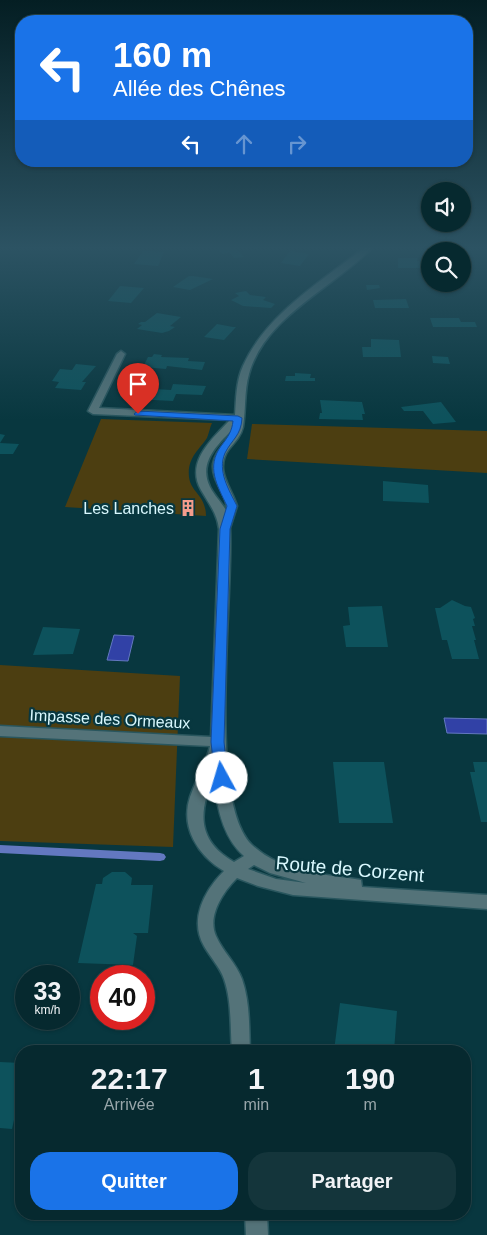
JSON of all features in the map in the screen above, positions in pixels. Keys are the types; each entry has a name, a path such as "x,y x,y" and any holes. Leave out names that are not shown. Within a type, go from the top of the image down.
{"street":[{"name":"Route de Corzent","path":"225,529 232,506 219,479 218,465 220,454 237,430 246,367 264,337 299,305"},
{"path":"121,354 93,411 238,418"},
{"name":"Route de Corzent","path":"238,418 207,450 201,472 205,488 222,511 225,529 218,742 216,753 196,801 195,820 205,846 234,871 257,881 293,889 487,902"},
{"name":"Impasse des Ormeaux","path":"0,731 218,742"},
{"name":"Route de Corzent","path":"218,742 226,810 238,838 255,857 288,874 434,897"},
{"path":"240,1045 233,976 210,942 205,926 214,898 234,871 255,857"},
{"path":"257,1220 258,1235"}],"shaded area":[{"path":"101,419 212,423 207,438 192,459 189,470 190,482 204,503 206,516 65,507"},
{"path":"252,424 487,431 487,473 247,459"},
{"path":"114,635 134,636 128,661 107,660"},
{"path":"0,665 180,676 173,847 0,841"},
{"path":"444,718 487,719 487,734 447,733"}],"building":[{"path":"240,305 274,305 271,308"},
{"path":"374,305 408,305 409,308 375,308"},
{"path":"157,313 181,317 170,326 175,327 162,333 137,329 142,325 138,324 145,322"},
{"path":"430,318 459,318 461,322 475,322 477,327 433,327"},
{"path":"217,324 236,327 224,340 204,337"},
{"path":"371,339 399,340 401,357 363,357 362,347 371,347"},
{"path":"154,354 162,355 161,357 189,358 188,361 205,362 202,370 167,366 166,369 143,367 148,357 152,357"},
{"path":"432,356 448,357 450,364 433,363"},
{"path":"76,364 96,366 82,382 86,382 81,390 55,388 59,382 52,381 60,369 72,370"},
{"path":"295,373 311,374 310,378 315,378 315,381 285,381 286,376 295,376"},
{"path":"173,384 206,386 202,395 176,394 173,401 134,399 139,388 171,390"},
{"path":"320,400 362,402 365,414 362,414 363,420 319,419 320,413 322,413"},
{"path":"441,402 456,422 433,424 423,411 404,411 401,407"},
{"path":"0,434 5,435 0,443"},
{"path":"0,443 19,444 13,454 0,454"},
{"path":"383,481 428,485 429,503 383,501"},
{"path":"452,600 471,607 475,618 473,619 475,626 472,626 479,659 452,659 447,640 442,640 435,608 440,608"},
{"path":"382,606 388,647 346,647 343,626 350,625 348,607"},
{"path":"43,627 80,629 73,654 33,655"},
{"path":"333,762 384,762 393,823 339,823"},
{"path":"473,762 487,762 487,822 481,822 470,772 475,772"},
{"path":"112,872 125,872 132,878 131,885 153,885 148,933 133,933 137,936 133,965 78,963 96,884 102,884 103,878"},
{"path":"340,1003 397,1011 394,1045 335,1045"},
{"path":"0,1062 15,1063 15,1115 12,1129 0,1128"}],"waterway":[{"path":"0,849 160,857"}],"place":[{"name":"Les Lanches","path":"188,508"}],"route":[{"path":"138,414 238,418 237,430 220,454 218,462 219,479 230,498 232,506 225,529 218,742 222,778"}]}
